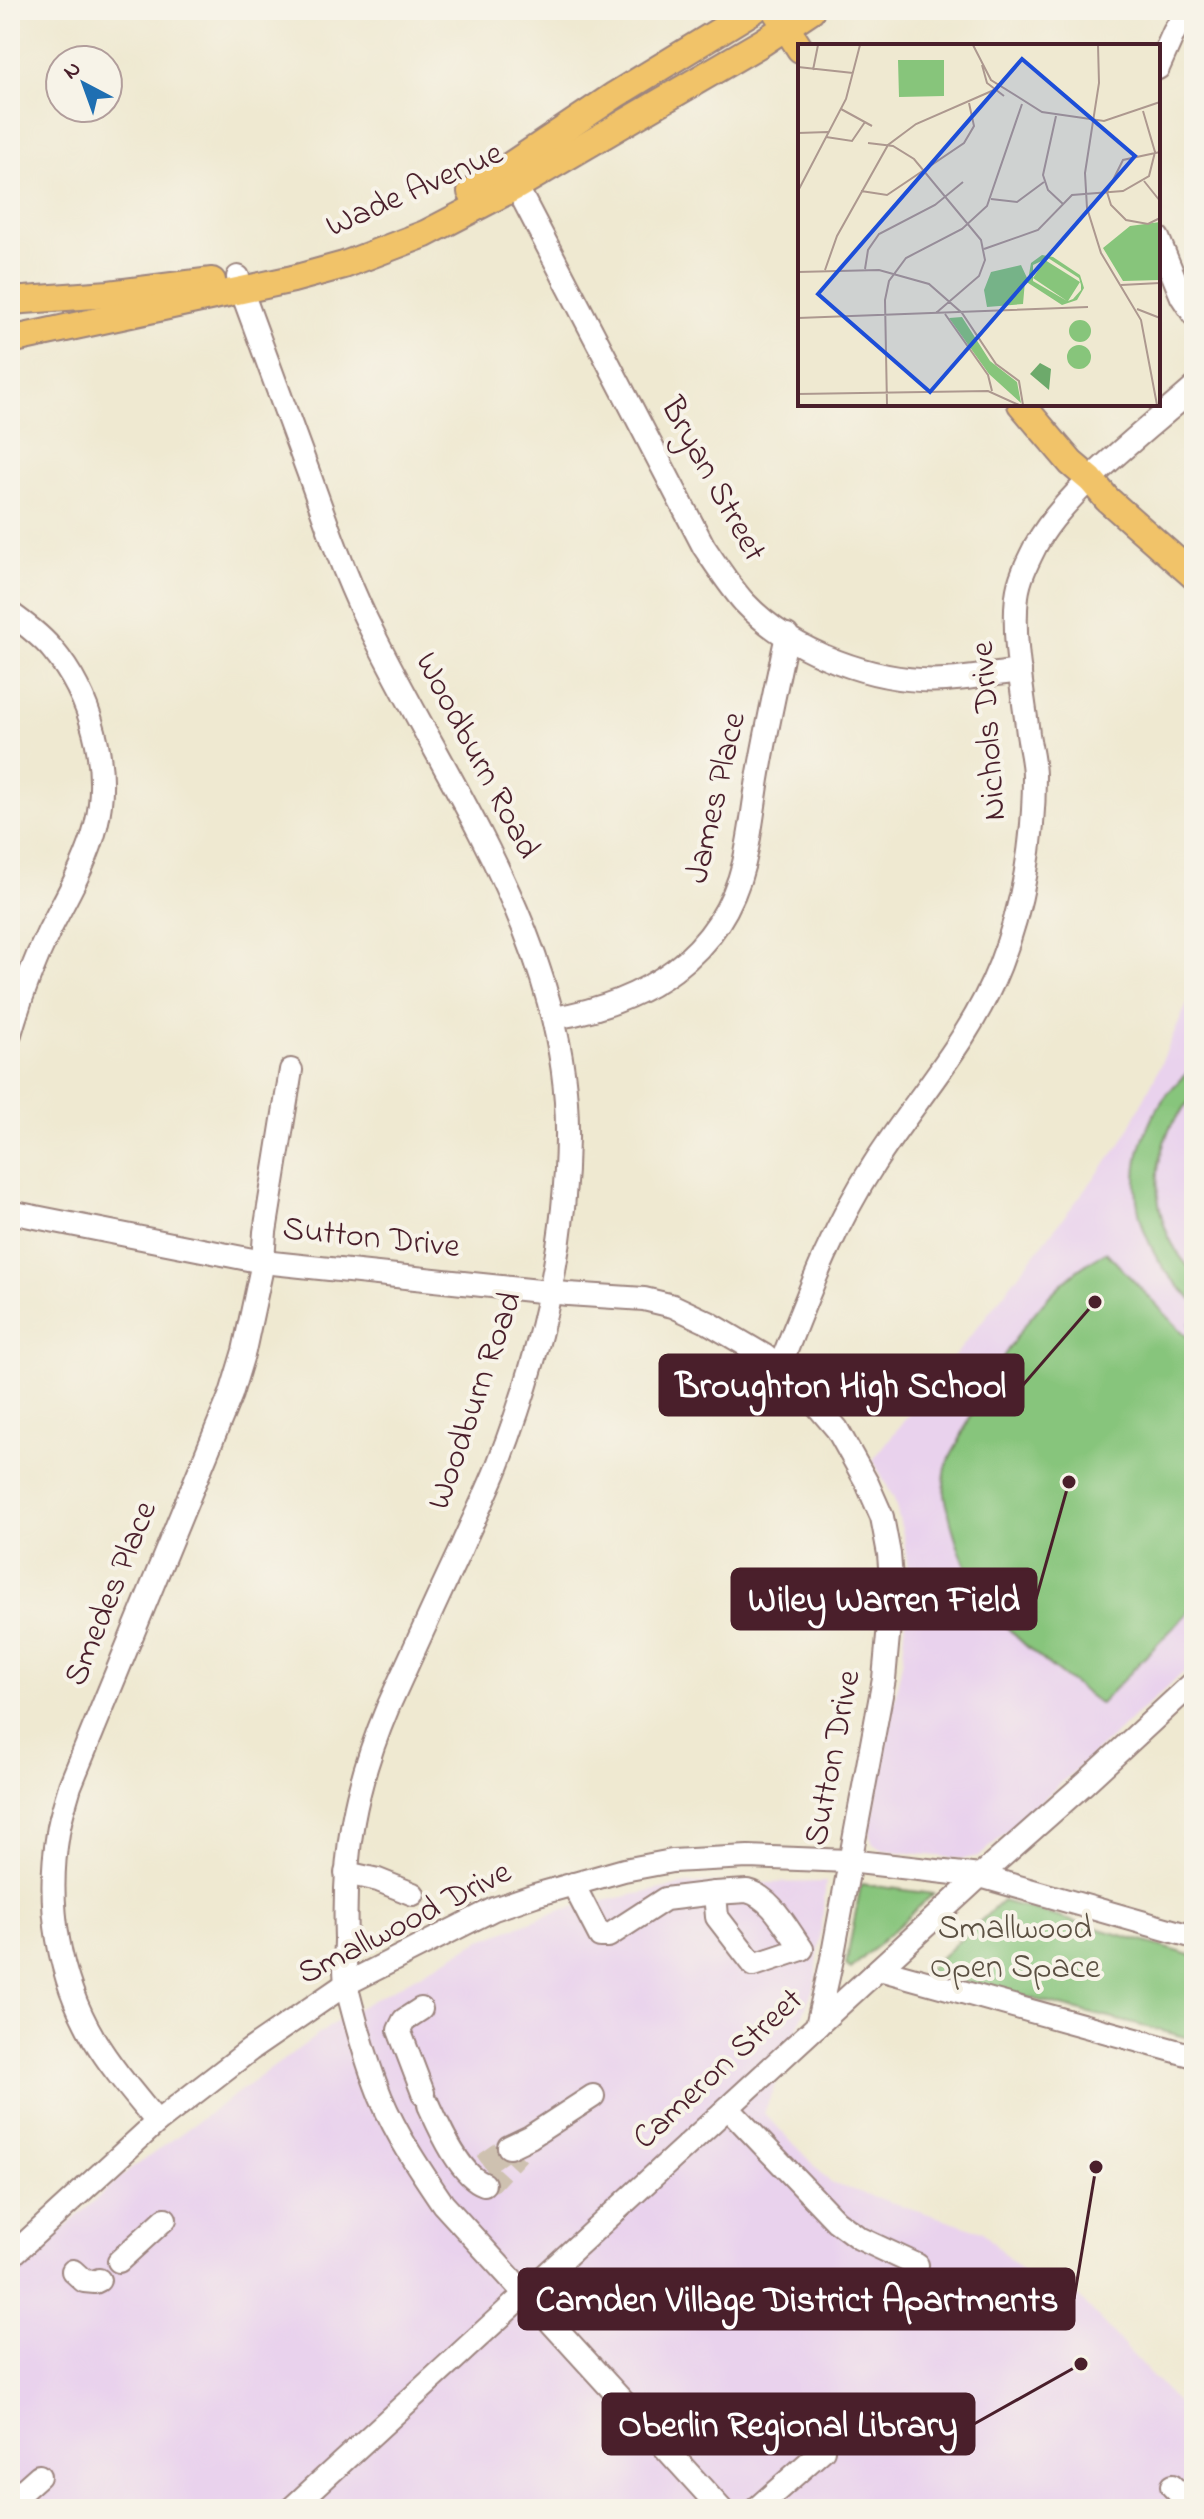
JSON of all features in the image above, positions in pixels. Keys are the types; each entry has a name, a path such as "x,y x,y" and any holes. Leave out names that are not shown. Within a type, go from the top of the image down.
{"main road":[{"name":"Wade Avenue","path":"512,178 615,95 754,10"},
{"name":"Wade Avenue","path":"10,301 240,284 306,276 373,254 425,234 512,178 788,28 811,10"},
{"name":"Wade Avenue","path":"10,340 240,284"},
{"path":"10,323 27,315 109,294"},
{"path":"1023,406 1071,463 1194,576"}],"street":[{"path":"1160,64 1187,10"},
{"name":"Bryan Street","path":"512,178 704,547 745,603 787,635 824,657 854,668 886,675 945,680 1020,671"},
{"path":"1160,243 1182,297 1194,315"},
{"name":"Woodburn Road","path":"240,284 339,558 396,678 504,880 528,934 554,1018 568,1136 565,1184 550,1292 533,1360 498,1465 371,1748 359,1786 349,1833 344,1888 346,1984 382,2100 407,2150 443,2204 721,2509"},
{"name":"Nichols Drive","path":"780,1366 845,1213 874,1163 973,1021 1001,964 1020,898 1031,838 1034,773 1020,671 1017,597 1020,580 1037,543 1050,524 1091,480 1194,388"},
{"path":"10,613 50,646 74,681 93,726 101,775 100,801 90,846 47,937 10,1034"},
{"name":"James Place","path":"554,1018 608,1005 637,994 668,976 702,944 728,905 743,863 787,635"},
{"name":"Smedes Place","path":"157,2122 122,2081 95,2041 70,1987 55,1920 53,1880 58,1830 70,1786 231,1394 244,1351 263,1262 291,1070"},
{"name":"Sutton Drive","path":"10,1212 263,1262 644,1299 673,1306 728,1333 780,1366 813,1399 851,1450 882,1517 892,1592 884,1679 817,2026"},
{"name":"Cameron Street","path":"291,2509 1194,1682"},
{"name":"Smallwood Drive","path":"10,2257 157,2122 250,2050 346,1984 494,1909 624,1870 672,1861 748,1857 849,1861 980,1876 1194,1937"},
{"path":"346,1873 393,1885 413,1894"},
{"path":"573,1884 600,1936 608,1936 665,1899 747,1891 758,1894 802,1949 832,1959"},
{"path":"715,1893 717,1917 754,1965 802,1949"},
{"path":"879,1969 1194,2056"},
{"path":"421,2009 404,2020 399,2030 426,2099 456,2157 478,2174"},
{"path":"519,2145 593,2096"},
{"path":"728,2108 836,2221 859,2238 917,2265"},
{"path":"119,2261 165,2219"},
{"path":"73,2271 84,2281 99,2280"},
{"path":"756,2509 823,2450"},
{"path":"12,2500 39,2476"},
{"path":"1172,2486 1194,2509"}],"shaded area":[{"path":"1194,988 1194,1663 980,1856 962,1859 883,1850 873,1844 869,1834 903,1657 909,1578 904,1538 894,1499 873,1460 1121,1144"},
{"path":"826,1882 815,1984 764,2113 831,2183 982,2231 1048,2299 1066,2283 1194,2421 1194,2504 1189,2509 10,2509 10,2278 119,2178 344,2016 481,1940 564,1909 686,1884"}],"green space":[{"path":"1194,1067 1194,1092 1170,1128 1163,1147 1157,1185 1159,1204 1171,1241 1194,1273 1194,1301 1169,1275 1151,1246 1140,1216 1136,1184 1139,1152 1150,1122 1168,1093"},
{"path":"1106,1252 1192,1342 1190,1323 1194,1322 1194,1606 1100,1704 1029,1648 991,1609 963,1558 947,1506 944,1480 948,1462 978,1400 1015,1339 1056,1289"},
{"path":"861,1884 933,1894 851,1969 846,1965"},
{"name":"Smallwood Open Space","path":"1002,1901 1194,1956 1194,2039 925,1972"}],"tunnel":[{"path":"483,2165 509,2147"},
{"path":"484,2184 492,2181 518,2153"}],"place":[{"name":"Broughton High School","path":"1095,1302"},
{"name":"Wiley Warren Field","path":"1069,1482"},
{"name":"Camden Village District Apartments","path":"1096,2167"},
{"name":"Oberlin Regional Library","path":"1081,2364"}]}
